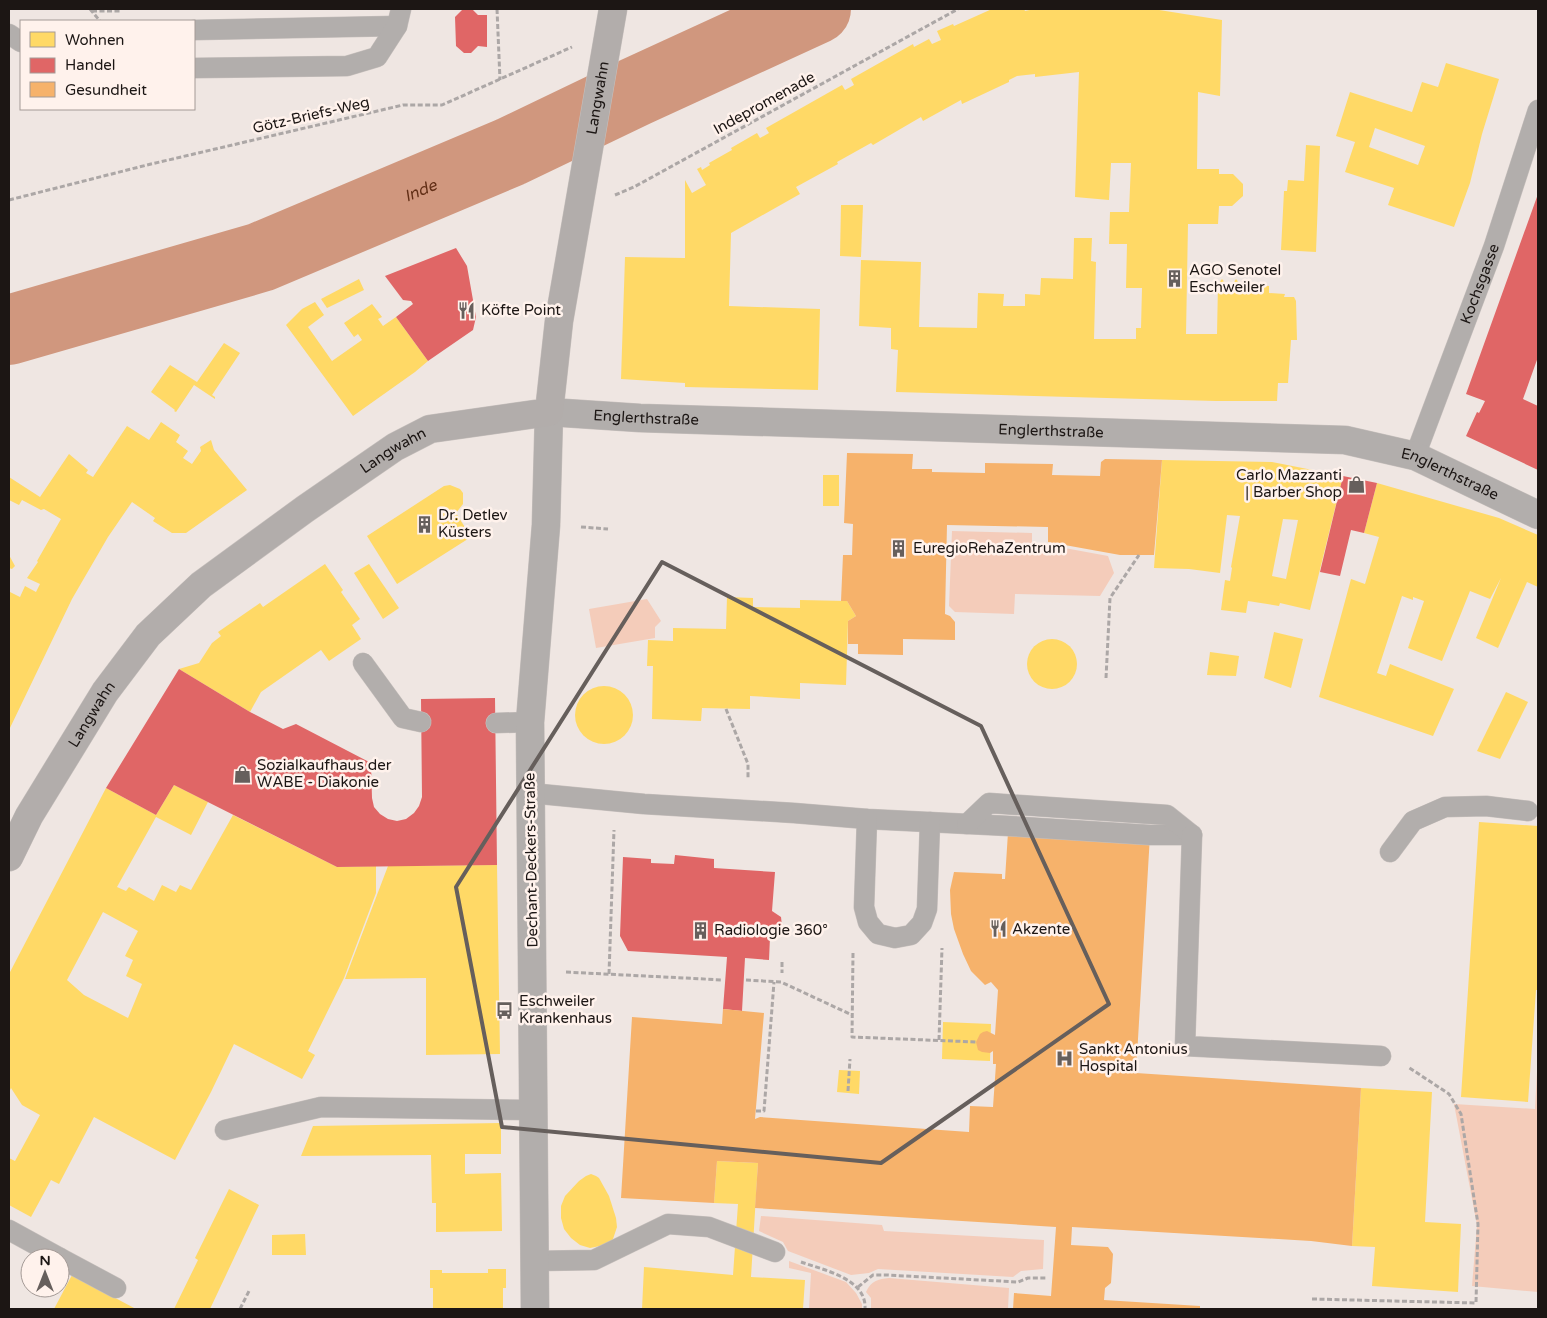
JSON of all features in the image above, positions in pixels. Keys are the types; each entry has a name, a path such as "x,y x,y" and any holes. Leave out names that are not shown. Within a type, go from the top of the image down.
{"main road":[{"name":"Langwahn","path":"9,857 29,816 105,692 148,635 201,585 387,453 430,429 548,412 559,321 609,29"}],"street":[{"name":"Englerthstraße","path":"548,412 640,418 1345,440 1415,456 1538,515"},
{"name":"Dechant-Deckers-Straße","path":"535,1309 530,722 546,525 548,412"}],"lane":[{"path":"195,30 399,18"},
{"path":"195,68 347,66 377,57 399,18"},
{"path":"9,33 20,41"},
{"name":"Kochsgasse","path":"1415,456 1481,282 1538,110"},
{"path":"363,663 403,718 421,722"},
{"path":"496,723 530,722"},
{"path":"530,793 644,804 867,819 1150,835 1192,835"},
{"path":"967,824 989,803 1167,815 1192,835"},
{"path":"1390,852 1414,821 1445,807 1486,806 1528,811"},
{"path":"867,819 864,907 868,922 878,934 895,938 911,935 922,923 927,908 930,822"},
{"path":"1192,835 1185,1046 1381,1056"},
{"path":"225,1130 321,1107 533,1110"},
{"path":"534,1261 594,1260 668,1224 709,1227 775,1252"},
{"path":"9,1230 42,1248"},
{"path":"70,1263 116,1288"}],"path":[{"path":"497,9 500,80"},
{"name":"Indepromenade","path":"579,201 634,187 958,9"},
{"path":"91,10 121,11"},
{"path":"91,10 99,20"},
{"name":"Götz-Briefs-Weg","path":"9,200 403,104 442,104 500,80 609,29"},
{"path":"1106,678 1110,598 1138,555"},
{"path":"726,709 748,764 747,811"},
{"path":"609,974 614,830"},
{"path":"853,947 852,1037 976,1042"},
{"path":"782,962 782,972"},
{"path":"532,971 723,980"},
{"path":"746,980 781,982 852,1015"},
{"path":"756,1111 764,1111 774,982"},
{"path":"848,1091 850,1059"},
{"path":"1312,1298 1476,1303 1478,1224 1460,1114 1449,1094 1410,1067 1401,1066"},
{"path":"775,1252 842,1276 858,1287 866,1304 865,1309"},
{"path":"858,1287 873,1275 1018,1282 1028,1278 1046,1278"},
{"path":"240,1309 250,1290"}],"highlighted area":[{"path":"662,562 981,726 1109,1004 881,1163 502,1127 456,887"}],"shaded area":[{"path":"952,531 1032,533 1032,542 1108,556 1114,573 1100,596 1015,594 1014,614 955,612 949,606"},
{"path":"647,599 661,621 655,627 655,638 596,648 589,609"},
{"path":"1538,1052 1538,1292 1472,1286 1477,1225 1454,1104 1535,1109"},
{"path":"761,1216 882,1225 884,1231 1044,1240 1043,1269 1021,1271 1013,1277 878,1269 869,1273 851,1275 788,1251 783,1242 759,1231"},
{"path":"789,1261 846,1282 856,1293 862,1304 862,1309 809,1309 811,1273 789,1268"},
{"path":"889,1278 1009,1288 1008,1309 871,1309 871,1298 866,1292 868,1288 875,1281"}],"building: Wohnen":[{"path":"992,9 1024,9 1025,11 1034,9 1153,9 1222,20 1220,96 1198,92 1197,169 1219,169 1219,174 1233,174 1243,184 1243,196 1232,206 1219,206 1218,224 1188,224 1186,334 1217,334 1218,284 1222,279 1226,284 1232,285 1236,279 1240,284 1269,286 1269,293 1285,294 1284,297 1294,297 1296,301 1297,340 1291,340 1288,383 1278,383 1277,401 896,392 898,350 891,349 891,328 859,326 861,260 921,262 919,327 977,328 978,293 1004,294 1003,306 1025,306 1025,294 1040,295 1041,278 1073,279 1074,238 1092,238 1091,261 1096,262 1094,339 1136,339 1136,328 1141,328 1142,288 1126,288 1127,244 1109,244 1110,212 1129,212 1131,163 1111,163 1109,200 1075,197 1079,72 1035,77 1035,74 1017,76 1009,80 1009,82 962,104 961,100 923,121 921,117 873,145 871,143 837,162 838,164 796,187 800,194 731,233 729,306 820,309 818,390 685,387 685,383 621,379 625,257 685,258 685,180 692,193 706,185 697,169 701,167 702,170 710,165 709,163 732,150 731,148 757,133 760,138 769,133 766,128 842,85 845,90 854,85 851,79 913,44 914,47 929,39 932,44 941,40 937,31 953,24 954,26"},
{"path":"1446,63 1499,79 1482,134 1470,183 1454,227 1388,205 1394,188 1345,172 1355,142 1336,136 1350,92 1412,112 1422,82 1438,87","holes":["1375,128 1425,146 1418,165 1369,147"]},
{"path":"1306,145 1320,146 1316,252 1281,250 1284,191 1287,191 1288,180 1304,181"},
{"path":"841,205 863,205 861,257 840,256"},
{"path":"359,279 364,290 327,308 321,299"},
{"path":"315,302 324,315 308,327 332,361 362,340 358,334 354,337 344,323 372,304 382,317 378,319 383,326 396,317 428,361 353,416 286,325 302,309"},
{"path":"224,343 240,353 212,395 215,399 194,385 176,412 151,392 170,365 197,382"},
{"path":"161,422 180,435 176,442 188,451 183,458 192,464 201,451 200,447 211,440 214,450 247,490 186,533 172,533 153,521 155,518 132,502 108,537 72,599 9,730 9,595 10,592 20,597 25,586 36,592 40,584 27,578 38,562 61,519 44,509 41,510 22,500 19,505 9,500 9,477 40,497 69,454 88,470 86,473 93,477 127,426 149,440"},
{"path":"1162,460 1272,462 1343,476 1310,610 1280,603 1279,606 1248,601 1246,613 1221,610 1225,580 1230,581 1240,516 1227,515 1220,573 1189,569 1154,568","holes":["1283,519 1298,520 1286,579 1272,576"]},
{"path":"823,475 839,475 839,506 823,506"},
{"path":"1377,483 1499,518 1538,535 1538,587 1527,582 1498,648 1476,638 1501,578 1490,599 1470,591 1442,661 1408,648 1424,601 1402,596 1377,673 1386,676 1390,664 1454,689 1433,736 1319,697 1351,579 1365,584 1379,537 1364,533"},
{"name":"Dr. Detlev Küsters","path":"450,485 460,489 463,493 463,504 456,513 471,537 397,584 367,536 444,486"},
{"path":"9,555 15,566 12,569 9,568"},
{"path":"325,564 343,590 341,592 360,619 352,625 361,639 329,661 321,650 261,692 250,712 179,669 199,663 212,643 221,636 218,632 260,603 263,607"},
{"path":"369,564 399,608 383,619 354,573"},
{"path":"727,597 753,598 753,607 800,608 800,600 847,601 856,616 848,621 846,685 800,683 800,699 750,696 750,709 702,708 701,721 652,719 653,666 647,666 648,640 673,641 673,628 726,629"},
{"path":"1274,632 1303,639 1291,688 1264,678"},
{"path":"1047,639 1057,639 1070,646 1077,659 1077,669 1070,682 1057,689 1047,689 1038,685 1031,678 1027,669 1027,659 1031,650 1038,643"},
{"path":"1210,652 1239,656 1236,676 1207,675"},
{"path":"598,686 610,686 625,694 633,709 633,721 625,736 610,744 598,744 583,736 575,721 575,709 583,694"},
{"path":"1506,692 1528,702 1500,759 1477,751"},
{"path":"174,785 208,802 191,835 156,817 117,887 126,891 129,887 154,901 162,885 176,892 180,885 191,890 233,815 337,867 376,866 376,893 344,978 308,1051 315,1055 302,1079 234,1044 175,1160 94,1117 59,1184 51,1180 31,1217 9,1205 9,1158 15,1161 40,1115 22,1105 11,1088 9,1092 9,974 106,788 156,815","holes":["103,912 138,931 125,956 133,960 126,976 142,984 128,1018 84,995 67,980"]},
{"path":"1479,822 1538,826 1538,990 1536,990 1528,1102 1461,1097"},
{"path":"497,865 500,1054 426,1055 426,978 345,979 388,866"},
{"path":"943,1022 991,1024 990,1061 942,1059"},
{"path":"839,1070 860,1071 859,1094 837,1092"},
{"path":"1361,1088 1432,1092 1425,1222 1461,1224 1458,1292 1372,1286 1375,1247 1352,1246"},
{"path":"501,1123 501,1154 465,1154 465,1174 501,1173 502,1231 436,1232 436,1203 432,1203 431,1155 301,1156 313,1126"},
{"path":"717,1161 758,1163 751,1277 805,1280 803,1309 642,1309 644,1267 733,1275 738,1204 714,1203"},
{"path":"591,1174 599,1178 609,1196 617,1227 610,1244 590,1248 580,1245 564,1229 561,1218 561,1206 565,1196 579,1181"},
{"path":"229,1189 259,1205 210,1309 174,1309 198,1260 195,1258"},
{"path":"305,1234 306,1255 272,1255 272,1235"},
{"path":"488,1269 506,1269 506,1288 503,1288 503,1309 433,1309 433,1288 430,1288 430,1270 442,1270 442,1273 488,1273"},
{"path":"72,1275 136,1309 54,1309 60,1298 70,1298 70,1279"}],"building: Handel":[{"path":"463,9 472,9 478,15 487,15 487,47 478,46 471,53 464,53 456,46 455,17"},
{"path":"1538,194 1538,357 1523,399 1538,406 1538,470 1466,436 1477,412 1479,413 1485,401 1466,394"},
{"path":"456,248 467,266 476,317 473,330 428,361 396,317 413,304 411,301 403,300 385,276"},
{"path":"1343,476 1377,483 1364,533 1351,530 1340,576 1320,572"},
{"name":"Sozialkaufhaus der WABE - Diakonie","path":"179,669 250,712 283,729 296,724 371,763 374,807 388,819 397,821 406,819 414,813 422,797 421,699 495,698 497,865 337,867 174,785 156,815 106,788"},
{"name":"Radiologie 360°","path":"675,855 714,859 714,868 775,872 772,911 781,917 782,926 778,934 770,937 769,960 745,958 742,1011 723,1009 727,957 628,951 620,936 623,857 651,859 651,863 674,864"}],"building: Gesundheit":[{"name":"EuregioRehaZentrum","path":"847,453 913,454 912,469 932,469 932,472 985,473 985,463 1053,464 1052,475 1100,476 1101,462 1105,459 1162,460 1154,555 1120,555 1048,542 1048,527 947,525 945,614 950,616 955,622 955,640 903,639 903,655 858,654 858,644 848,644 848,621 856,616 847,601 841,601 843,555 852,555 853,524 844,523"},
{"name":"Sankt Antonius Hospital","path":"1009,817 1150,835 1136,1073 1361,1088 1352,1246 1311,1241 1072,1227 1071,1245 1108,1247 1113,1254 1111,1283 1105,1288 1104,1300 1200,1306 1200,1309 1013,1309 1014,1293 1051,1296 1056,1227 755,1208 758,1163 717,1161 714,1203 621,1198 632,1017 722,1024 723,1009 764,1013 755,1119 760,1117 969,1132 970,1106 993,1107 996,1064 993,1064 993,1051 990,1053 978,1050 976,1042 983,1032 987,1031 995,1035 998,990 991,982 985,985 971,971 954,929 950,890 954,872 1002,874 1002,879 1005,879"}],"waterway":[{"name":"Inde","path":"9,330 261,257 510,152 816,9"}],"place":[{"name":"AGO Senotel Eschweiler","path":"1175,279"},
{"name":"Köfte Point","path":"467,310"},
{"name":"Carlo Mazzanti | Barber Shop","path":"1356,484"},
{"name":"Dr. Detlev Küsters","path":"424,524"},
{"name":"EuregioRehaZentrum","path":"899,548"},
{"name":"Sozialkaufhaus der WABE - Diakonie","path":"243,774"},
{"name":"Akzente","path":"998,929"},
{"name":"Radiologie 360°","path":"700,930"},
{"name":"Eschweiler Krankenhaus","path":"505,1010"},
{"name":"Sankt Antonius Hospital","path":"1065,1058"}]}
